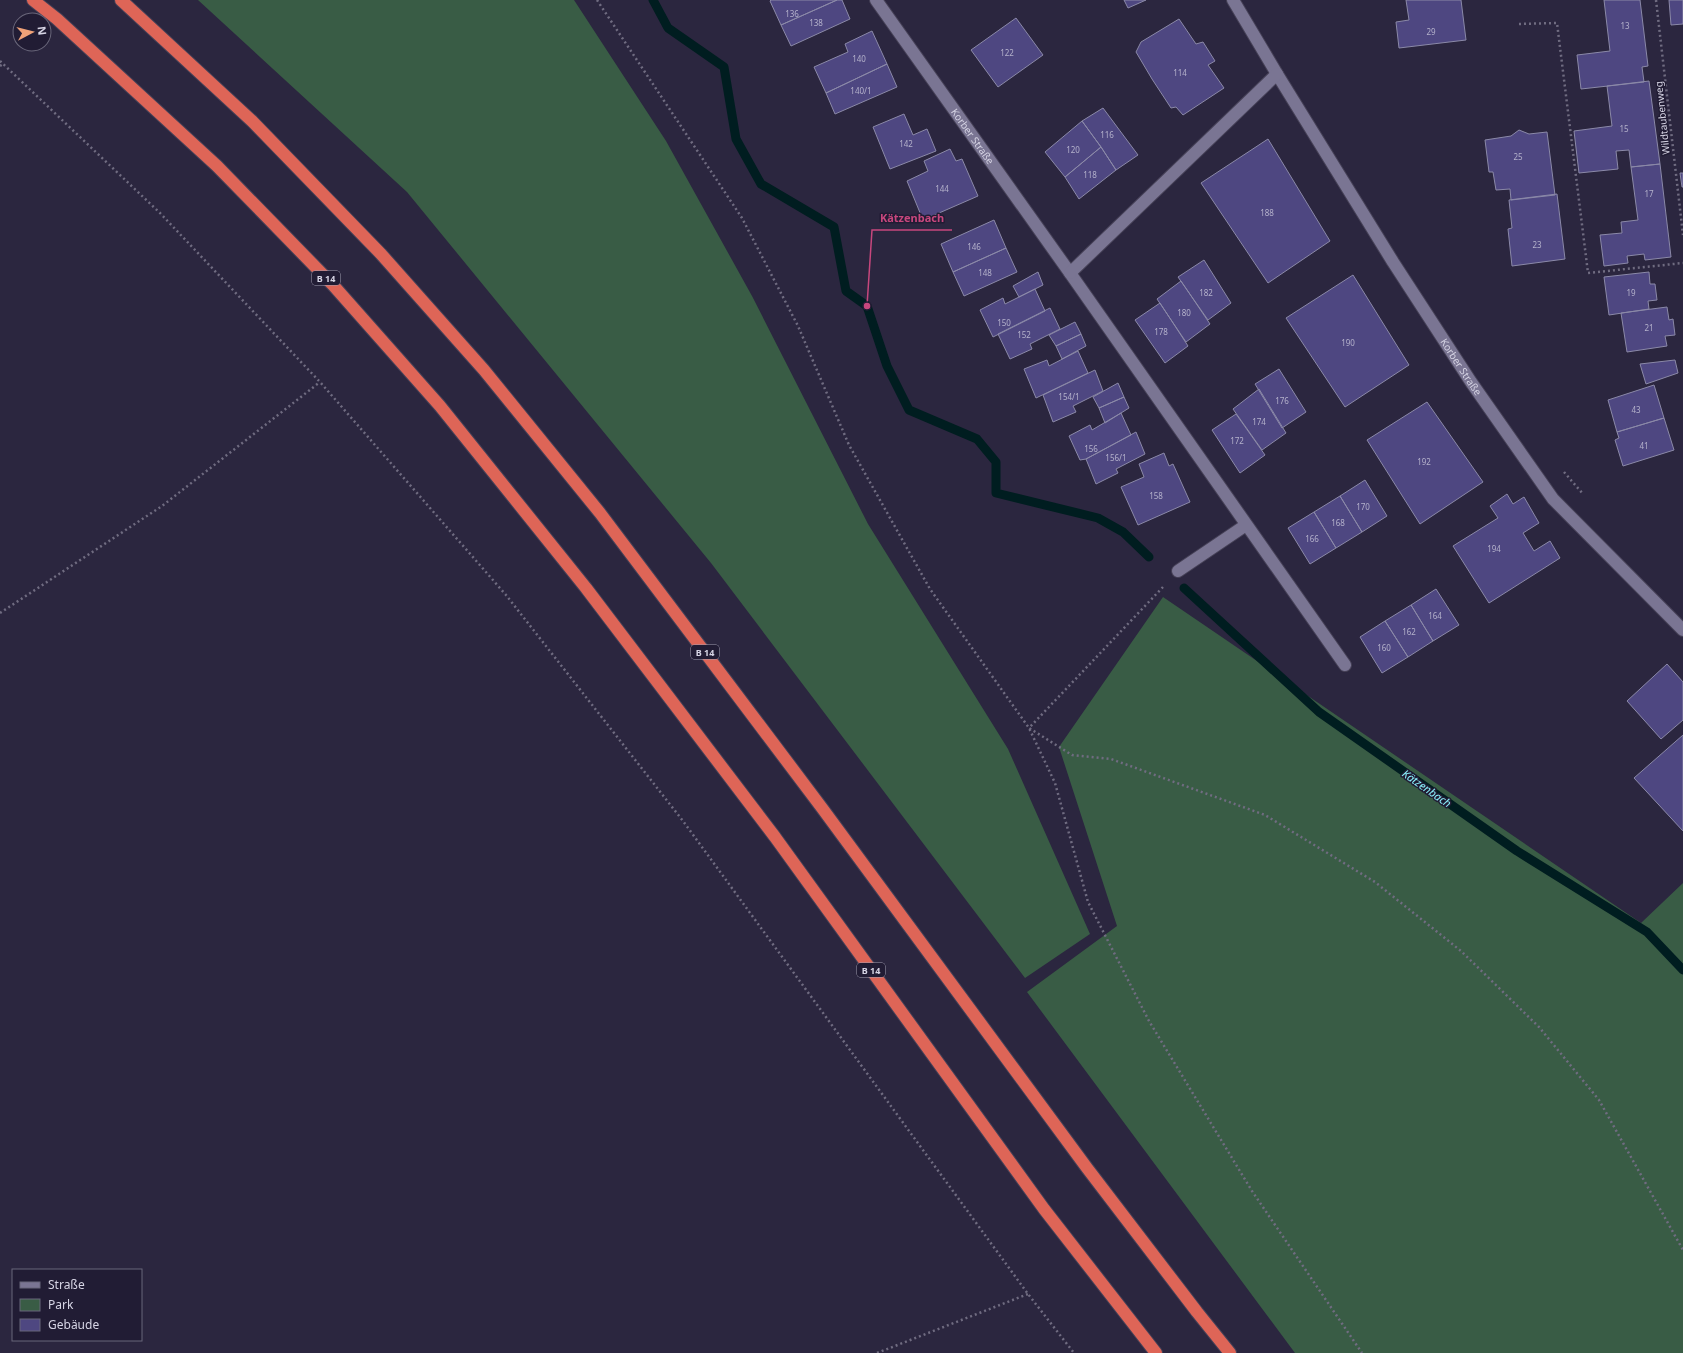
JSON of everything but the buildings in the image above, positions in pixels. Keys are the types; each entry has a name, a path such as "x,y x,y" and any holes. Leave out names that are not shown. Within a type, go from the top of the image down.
{"highway":[{"name":"B 14","path":"33,0 57,19 217,166 333,285 440,406 586,588 760,818 1044,1209 1156,1353"},
{"name":"B 14","path":"121,0 252,121 381,254 499,389 600,513 831,820 1091,1175 1196,1312 1230,1353"}],"street":[{"name":"Korber Straße","path":"876,0 1345,665"},
{"name":"Korber Straße","path":"1233,0 1393,262 1471,382 1553,498 1683,630"},
{"path":"1070,273 1277,74"},
{"path":"1178,571 1246,525"}],"path":[{"path":"597,0 742,218 798,326 850,445 930,589 1029,728 1055,783 1088,902 1149,1021 1252,1191 1362,1353"},
{"name":"Wildtaubenweg","path":"1656,0 1683,235"},
{"path":"1519,24 1557,22 1588,273 1683,263"},
{"path":"0,61 160,213 320,382 506,595 673,808 1028,1294 1074,1353"},
{"path":"0,613 162,506 320,382"},
{"path":"1029,728 1178,571"},
{"path":"1029,728 1072,755 1111,759 1265,815 1375,882 1461,951 1539,1027 1599,1100 1683,1250"},
{"path":"878,1353 1028,1294"}],"green space":[{"path":"198,0 574,0 666,141 752,296 868,524 1008,749 1090,934 1025,978 711,563 407,192"},
{"path":"1163,597 1641,923 1683,883 1683,1353 1295,1353 1027,992 1117,926 1059,747"}],"waterway":[{"name":"Kätzenbach","path":"653,0 668,28 724,67 736,139 761,184 834,227 846,291 867,306 887,366 909,410 977,439 996,462 996,493 1098,518 1123,532 1149,557"},
{"name":"Kätzenbach","path":"1184,588 1319,712 1517,851 1647,932 1683,970"}],"place":[{"name":"Kätzenbach","path":"867,306"}]}
